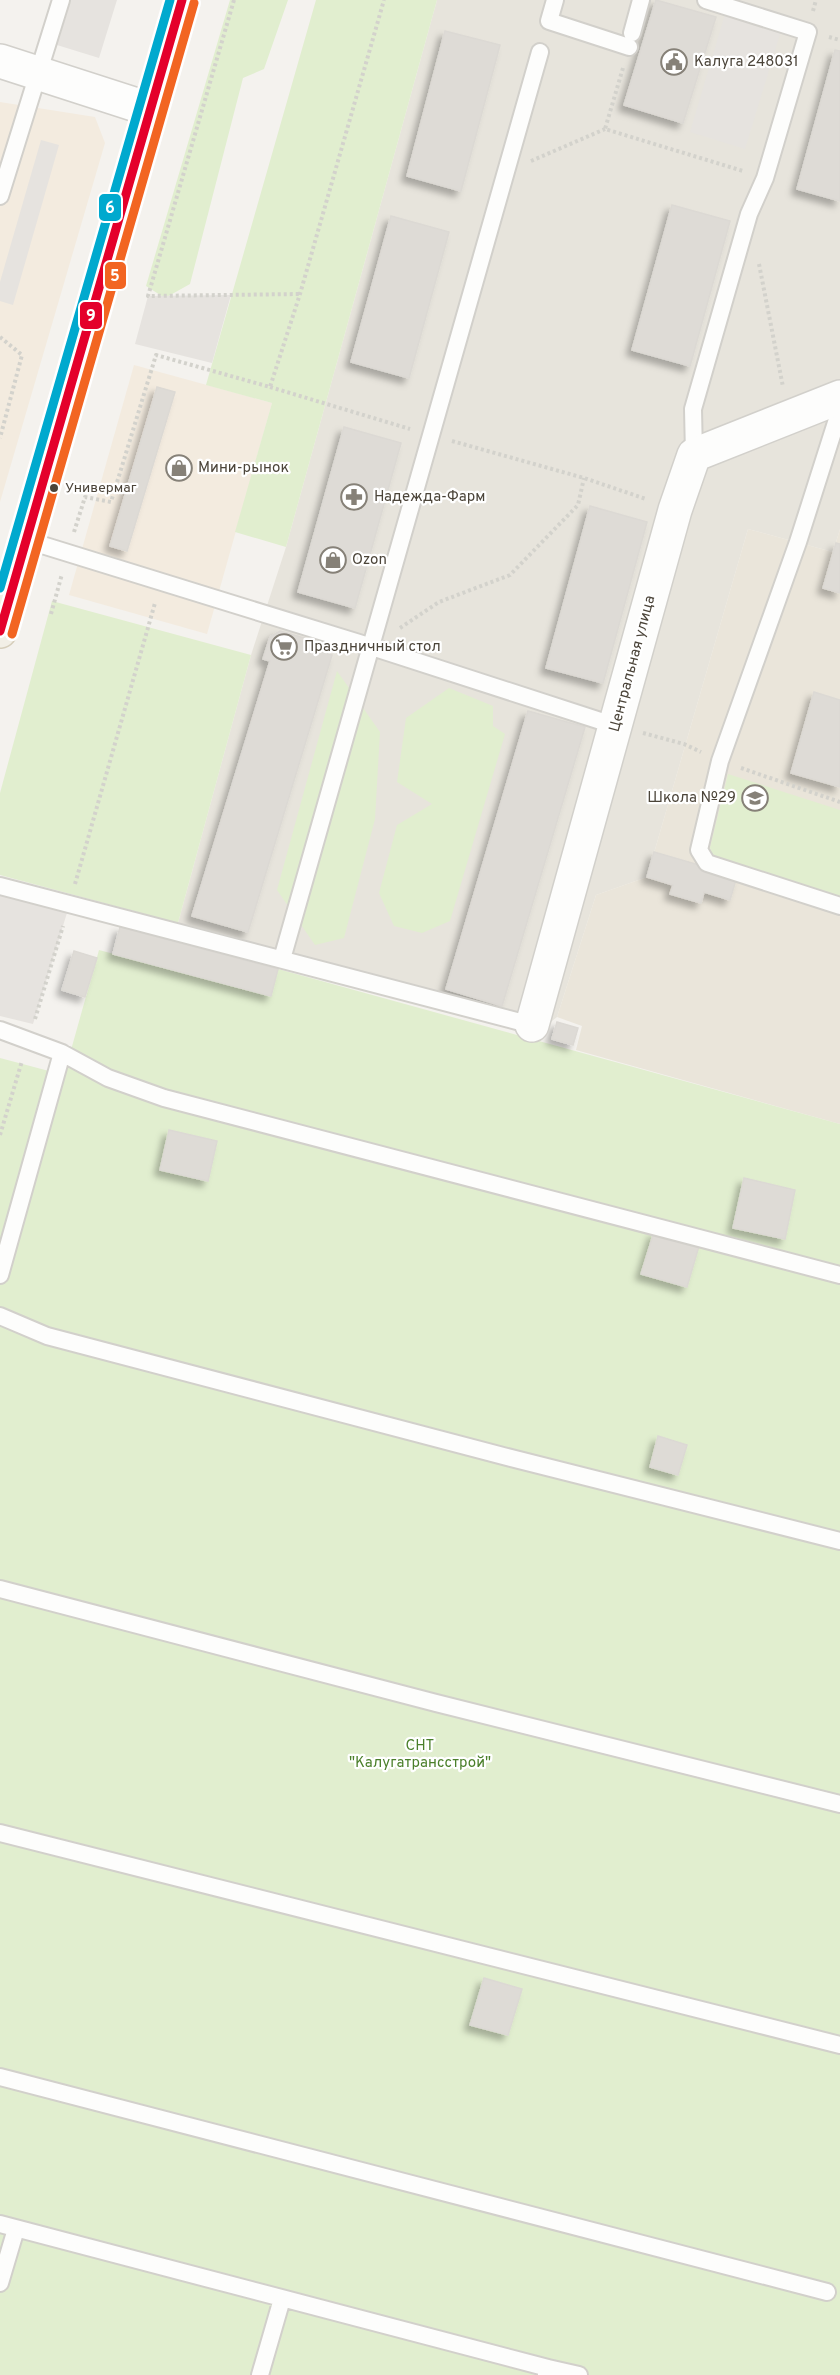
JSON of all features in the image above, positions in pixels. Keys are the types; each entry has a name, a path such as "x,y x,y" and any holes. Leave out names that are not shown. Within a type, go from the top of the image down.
{"main road":[{"path":"0,631 182,0"}],"street":[{"path":"0,61 149,109"},
{"path":"694,455 840,397"},
{"name":"Центральная улица","path":"532,1025 675,510 694,455"}],"lane":[{"path":"0,196 61,0"},
{"path":"555,0 549,21 631,40 641,0"},
{"path":"694,455 693,409 749,214 765,178 808,32 706,0"},
{"path":"282,958 540,52"},
{"path":"840,410 836,434 720,761 699,850 707,863 840,906"},
{"path":"26,540 372,647 616,726"},
{"path":"0,886 532,1025"},
{"path":"0,1030 62,1053 108,1078 164,1098 840,1275"},
{"path":"0,1275 62,1053"},
{"path":"0,1316 47,1336 840,1541"},
{"path":"0,1589 436,1703 840,1804"},
{"path":"0,1833 840,2045"},
{"path":"0,2077 827,2292"},
{"path":"0,2283 8,2226 547,2371 579,2375"},
{"path":"260,2375 282,2299"}],"path":[{"path":"234,0 148,296 300,294"},
{"path":"270,387 300,294 384,0"},
{"path":"605,129 631,40"},
{"path":"506,172 605,129 765,178"},
{"path":"758,259 789,417"},
{"path":"0,337 22,355 0,438"},
{"path":"76,525 85,496 111,502 156,355 584,478 675,510"},
{"path":"372,647 439,602 510,574 578,505 584,478"},
{"path":"51,614 67,553"},
{"path":"0,1135 70,903 161,582"},
{"path":"616,726 684,744 720,761 840,802"}],"shaded area":[{"path":"71,0 117,0 99,58 57,45"},
{"path":"437,0 840,0 840,529 833,552 748,529 647,877 596,895 557,1017 542,1029 185,940 178,923 251,655 286,547"},
{"path":"725,14 781,31 745,149 690,132"},
{"path":"0,102 95,117 105,143 0,502"},
{"path":"41,140 59,145 13,305 0,301 0,282"},
{"path":"231,295 212,363 135,344 148,296"},
{"name":"Мини-рынок","path":"134,365 272,403 207,634 69,595"},
{"name":"Школа №29","path":"748,529 833,552 840,529 840,1124 576,1050 582,1026 557,1017 596,895 647,877"},
{"path":"0,886 70,903 33,1024 0,1016"}],"green space":[{"path":"230,0 288,0 264,69 243,78 190,284 165,298 146,286"},
{"path":"316,0 437,0 286,547 235,532 272,403 206,385"},
{"path":"52,601 251,655 178,923 0,875 0,793"},
{"path":"337,671 380,732 375,819 344,938 315,945 277,890"},
{"path":"449,688 493,706 493,726 505,734 450,921 422,933 394,926 379,893 397,825 432,804 397,782 406,718"},
{"path":"728,774 840,810 840,900 712,859 710,847"},
{"name":"СНТ \"Калугатрансстрой\"","path":"99,950 270,996 278,969 840,1124 840,2375 0,2375 0,1058 64,1075"}],"building":[{"path":"656,0 716,17 683,123 624,105"},
{"path":"445,31 500,45 461,191 407,176"},
{"path":"835,50 840,51 840,201 797,189"},
{"path":"672,205 730,221 690,366 632,350"},
{"path":"391,216 449,232 409,378 351,362"},
{"path":"157,387 175,392 127,551 110,546"},
{"path":"344,427 401,443 355,608 298,592"},
{"path":"590,506 647,522 603,683 546,668"},
{"path":"836,543 840,544 840,593 823,588"},
{"path":"280,631 318,642 316,650 332,655 248,932 192,916 270,661 263,659 270,637"},
{"path":"814,692 840,700 840,787 791,773"},
{"path":"528,711 585,727 502,1006 446,989"},
{"path":"654,852 737,876 730,900 704,892 701,903 670,894 673,885 647,877"},
{"path":"120,927 278,969 271,996 113,954"},
{"path":"74,951 97,958 85,997 62,990"},
{"path":"557,1022 578,1028 573,1045 552,1039"},
{"path":"169,1130 217,1141 208,1181 160,1170"},
{"path":"744,1178 795,1190 785,1239 733,1228"},
{"path":"654,1232 699,1246 687,1287 641,1274"},
{"path":"658,1436 687,1445 678,1475 650,1467"},
{"path":"484,1978 522,1989 508,2035 470,2025"}],"transit line":[{"name":"6","path":"0,588 170,0"},
{"name":"9","path":"0,631 182,0"},
{"name":"5","path":"12,634 194,3"}],"place":[{"name":"Калуга 248031","path":"674,62"},
{"name":"Мини-рынок","path":"179,468"},
{"name":"Универмаг","path":"54,488"},
{"name":"Надежда-Фарм","path":"354,497"},
{"name":"Ozon","path":"333,560"},
{"name":"Праздничный стол","path":"284,647"},
{"name":"Школа №29","path":"755,798"}]}
